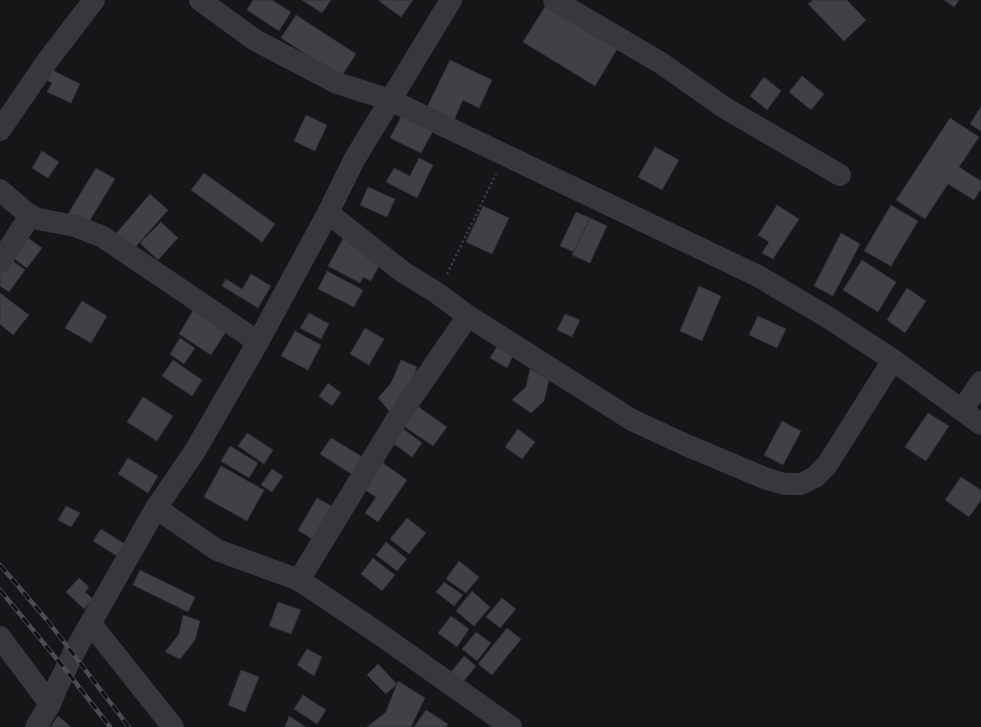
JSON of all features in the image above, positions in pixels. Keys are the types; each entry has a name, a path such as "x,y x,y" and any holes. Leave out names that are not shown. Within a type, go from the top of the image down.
{"street":[{"path":"0,130 48,60 94,0"},
{"path":"200,0 255,40 337,83 390,100 758,276 829,318 893,360 981,424"},
{"path":"36,727 50,704 65,669 156,508 195,451 258,342 328,213 354,160 451,0"},
{"path":"554,0 661,63 725,108 840,175"},
{"path":"0,190 28,214 38,219 80,227 103,237 258,342"},
{"path":"328,213 403,272 437,293 468,316 632,420 766,479 785,484 801,484 815,477 827,465 893,360"},
{"path":"0,262 26,222 28,214"},
{"path":"299,580 397,419 468,316"},
{"path":"962,410 981,382"},
{"path":"156,508 217,550 299,580 378,633 510,727"},
{"path":"91,624 173,727"},
{"path":"0,637 50,704"}],"path":[{"path":"437,293 506,156"}],"building":[{"path":"253,0 272,0 291,12 279,31 247,10"},
{"path":"302,0 331,0 322,13"},
{"path":"413,0 401,17 379,1"},
{"path":"813,0 847,0 866,20 844,41 808,4"},
{"path":"944,0 959,0 954,7"},
{"path":"548,2 619,46 595,86 523,42"},
{"path":"296,15 356,54 341,77 281,38"},
{"path":"450,60 492,80 479,108 463,100 454,120 427,107"},
{"path":"48,68 80,84 71,103 47,92 52,83 43,78"},
{"path":"802,76 824,94 811,110 789,92"},
{"path":"764,77 781,91 767,110 750,96"},
{"path":"981,107 981,131 970,124"},
{"path":"306,115 327,125 315,151 294,141"},
{"path":"402,115 433,131 421,153 390,138"},
{"path":"950,118 979,137 959,167 981,181 981,189 974,200 948,184 925,219 896,200"},
{"path":"655,147 679,160 662,190 638,177"},
{"path":"42,151 59,162 48,178 32,168"},
{"path":"419,158 433,165 417,198 386,182 394,168 410,176"},
{"path":"96,168 115,179 87,225 68,214"},
{"path":"204,173 275,224 262,242 191,190"},
{"path":"368,187 395,199 387,217 360,205"},
{"path":"150,194 168,210 132,251 114,236"},
{"path":"777,205 799,219 773,259 762,253 769,242 758,235"},
{"path":"891,205 918,221 891,266 864,251"},
{"path":"483,206 509,218 492,254 466,242"},
{"path":"576,212 590,218 574,252 560,246"},
{"path":"590,218 607,226 590,263 572,255"},
{"path":"161,222 178,238 158,260 140,243"},
{"path":"841,233 860,244 833,296 814,286"},
{"path":"24,235 42,248 27,268 9,255"},
{"path":"344,237 383,258 371,281 363,277 360,283 328,266"},
{"path":"7,257 25,270 9,292 0,286 0,267"},
{"path":"862,260 896,282 878,312 843,290"},
{"path":"327,271 363,290 354,307 318,289"},
{"path":"251,274 271,286 258,308 222,286 226,279 242,289"},
{"path":"699,286 721,296 702,341 680,331"},
{"path":"907,288 926,301 905,333 887,320"},
{"path":"0,293 29,315 13,335 0,324"},
{"path":"82,301 107,316 91,343 65,328"},
{"path":"194,309 227,330 211,355 179,334"},
{"path":"309,313 329,324 321,339 300,328"},
{"path":"565,314 580,320 572,337 557,330"},
{"path":"758,316 786,329 777,348 749,335"},
{"path":"365,328 384,339 369,365 350,354"},
{"path":"295,331 321,345 308,370 281,356"},
{"path":"180,338 195,348 184,364 170,354"},
{"path":"498,345 514,354 507,368 490,358"},
{"path":"173,360 202,380 192,396 162,376"},
{"path":"401,360 417,367 409,393 391,413 378,398 391,383"},
{"path":"530,369 549,380 544,401 531,413 512,400 526,387"},
{"path":"328,383 341,393 332,406 319,396"},
{"path":"143,397 173,416 157,441 127,422"},
{"path":"413,403 447,427 433,446 399,423"},
{"path":"928,413 949,426 926,461 905,447"},
{"path":"782,421 801,431 783,465 764,455"},
{"path":"397,424 422,443 412,457 387,439"},
{"path":"518,429 535,442 522,459 505,447"},
{"path":"247,433 273,450 264,464 238,446"},
{"path":"331,438 366,459 356,477 320,454"},
{"path":"230,446 258,463 249,478 221,461"},
{"path":"128,458 158,476 148,493 118,474"},
{"path":"380,461 407,480 378,522 365,513 376,497 362,488"},
{"path":"221,466 264,490 247,521 204,497"},
{"path":"272,469 283,476 272,492 261,485"},
{"path":"961,477 981,490 981,500 969,517 945,500"},
{"path":"317,498 335,508 315,541 298,530"},
{"path":"66,506 80,513 71,527 58,520"},
{"path":"407,518 426,533 409,554 390,539"},
{"path":"101,529 125,544 117,556 93,541"},
{"path":"386,542 407,559 397,571 376,555"},
{"path":"373,558 395,575 382,591 361,574"},
{"path":"459,561 479,577 466,593 446,579"},
{"path":"140,570 195,597 188,612 133,585"},
{"path":"79,578 89,587 85,592 93,599 84,609 66,592"},
{"path":"444,582 463,595 454,606 436,592"},
{"path":"472,591 490,607 474,626 456,611"},
{"path":"502,598 516,609 500,628 486,617"},
{"path":"278,602 301,610 291,634 269,626"},
{"path":"183,615 200,621 195,640 180,659 165,652 179,634"},
{"path":"451,616 469,629 457,647 438,633"},
{"path":"507,628 521,639 492,675 478,664"},
{"path":"476,632 491,643 477,661 462,649"},
{"path":"307,649 322,657 314,676 297,665"},
{"path":"464,656 476,666 463,682 451,672"},
{"path":"378,664 397,684 386,694 367,675"},
{"path":"241,670 259,677 245,712 228,705"},
{"path":"398,681 425,698 411,727 367,727 386,712"},
{"path":"303,695 326,710 317,724 294,709"},
{"path":"426,710 448,724 446,727 414,727"},
{"path":"58,716 71,727 50,727"},
{"path":"289,716 306,727 285,727"}],"railway":[{"path":"0,565 47,620 129,727"},
{"path":"0,590 65,669 110,727"}]}
